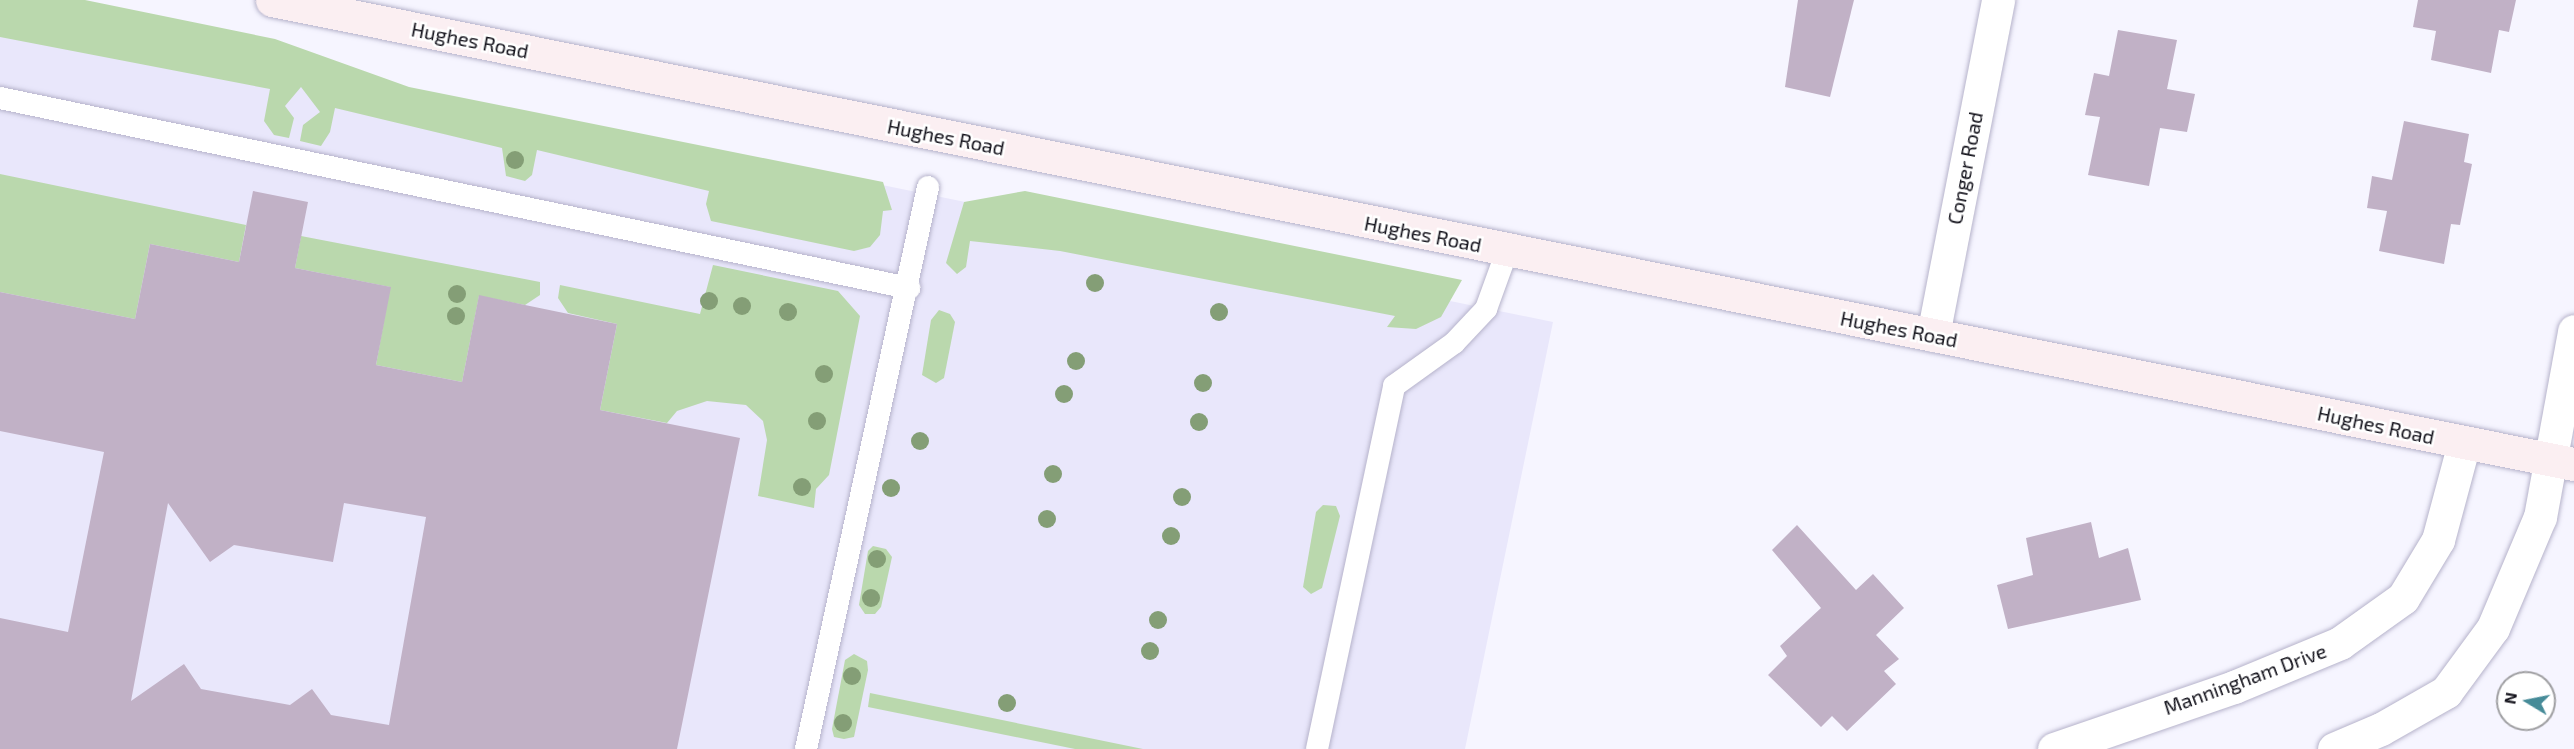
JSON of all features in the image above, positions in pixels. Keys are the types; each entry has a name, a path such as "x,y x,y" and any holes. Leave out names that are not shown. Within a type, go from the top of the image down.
{"main road":[{"name":"Hughes Road","path":"272,0 1507,251 2563,461"}],"street":[{"name":"Conger Road","path":"1933,335 1998,0"},
{"path":"2334,749 2381,729 2446,692 2493,628 2521,570 2563,461 2574,331"},
{"name":"Manningham Drive","path":"2054,749 2234,687 2340,643 2403,598 2438,540 2464,443"}],"lane":[{"path":"0,98 909,288"},
{"path":"806,749 909,288 928,187"},
{"path":"1317,749 1394,387 1454,343 1486,309 1507,251"}],"shaded area":[{"path":"0,5 1553,322 1465,749 0,749"}],"green space":[{"path":"0,0 85,0 275,39 409,87 883,182 892,210 883,211 880,235 870,247 854,251 711,221 706,204 709,191 537,150 532,175 525,181 506,176 502,148 335,108 330,132 321,146 300,141 303,125 320,112 301,87 285,106 294,118 289,138 274,135 264,121 270,89 0,37"},
{"path":"0,174 246,225 239,262 150,244 135,319 0,292"},
{"path":"1025,191 1462,280 1441,317 1416,329 1387,327 1395,316 1060,251 970,241 966,267 957,274 946,263 964,202"},
{"path":"301,236 540,282 540,295 525,305 479,296 462,382 376,365 390,287 295,268"},
{"path":"713,265 838,291 860,316 829,475 816,489 814,508 758,496 767,440 763,421 746,405 707,401 677,411 667,423 600,410 617,324 568,313 558,298 560,285 700,314"},
{"path":"939,310 950,314 955,322 944,378 936,383 922,375 931,320"},
{"path":"1323,505 1336,506 1340,516 1322,588 1311,594 1303,587 1316,512"},
{"path":"873,546 886,549 892,557 881,607 875,614 865,614 859,605 868,551"},
{"path":"854,654 867,661 868,670 854,737 844,739 834,737 832,729 845,660"},
{"path":"870,693 1143,749 1075,749 868,707"}],"building":[{"path":"1798,0 1854,0 1830,97 1785,87"},
{"path":"2418,0 2516,0 2509,32 2499,30 2491,73 2431,60 2436,31 2413,27"},
{"path":"2118,30 2177,40 2167,89 2195,94 2187,132 2160,128 2149,186 2088,175 2100,117 2085,115 2094,73 2109,76"},
{"path":"2404,121 2469,134 2464,162 2472,164 2460,225 2451,224 2444,264 2379,251 2387,211 2367,208 2372,176 2392,180"},
{"path":"253,191 308,202 295,268 391,287 376,365 462,382 479,295 617,324 600,410 740,438 677,749 0,749 0,618 68,632 104,452 0,431 0,292 135,319 150,244 239,262","holes":["168,503 210,562 234,545 333,562 344,503 426,517 389,725 331,715 312,689 290,705 201,689 184,664 131,701"]},
{"path":"2091,522 2099,558 2128,548 2141,600 2008,629 1997,585 2033,575 2026,538"},
{"path":"1797,525 1856,590 1873,574 1904,608 1876,635 1899,659 1884,671 1896,684 1847,731 1832,716 1821,727 1768,675 1787,656 1780,646 1821,608 1772,550"}]}
